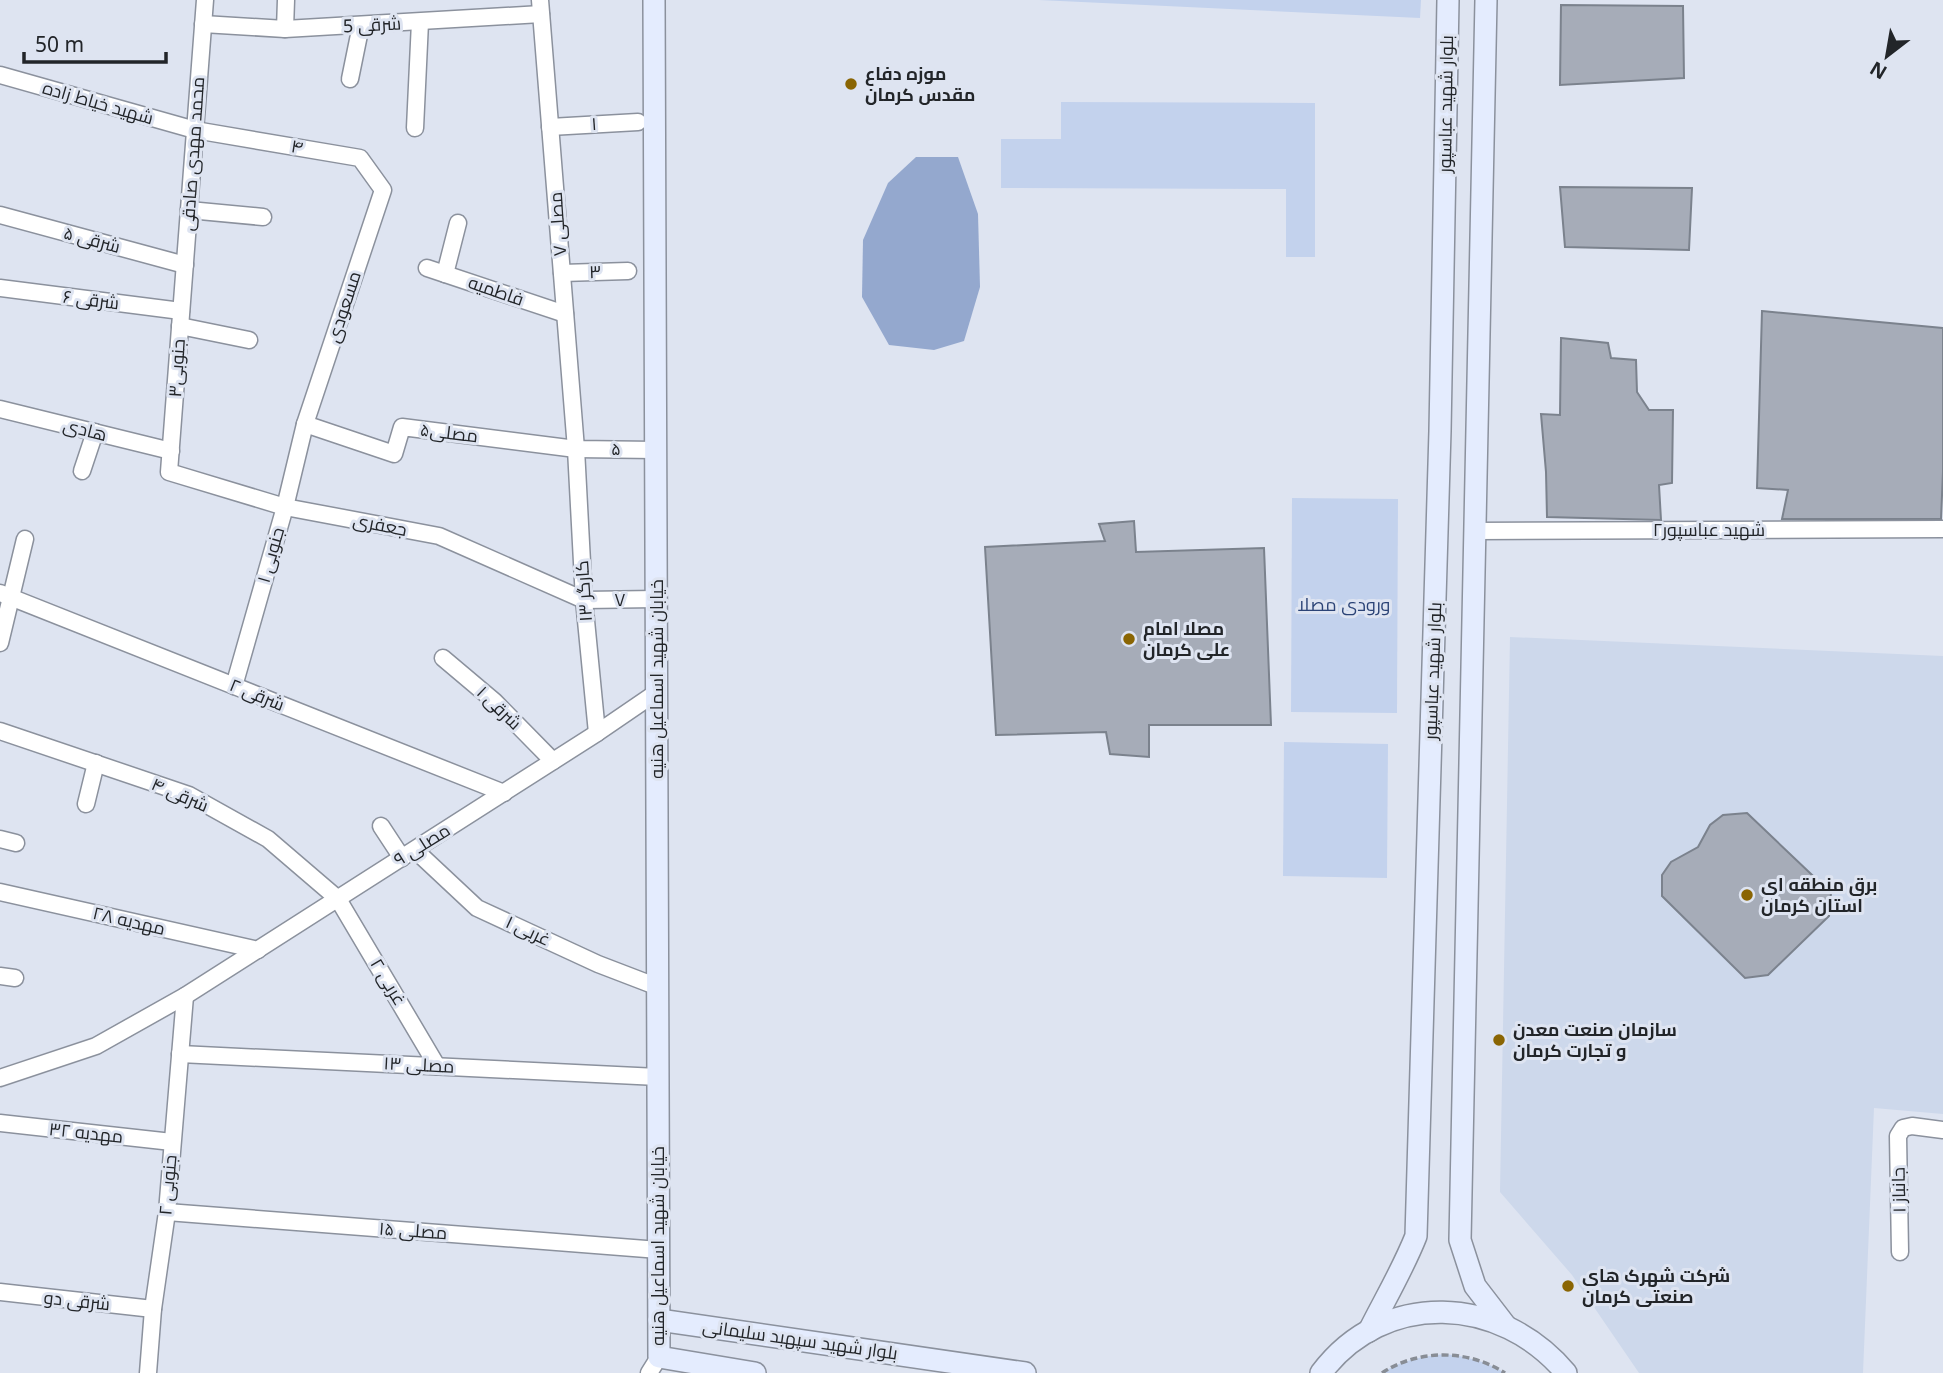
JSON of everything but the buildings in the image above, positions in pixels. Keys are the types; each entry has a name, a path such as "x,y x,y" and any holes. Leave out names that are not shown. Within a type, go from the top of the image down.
{"main road":[{"name":"خیابان شهید اسماعیل هنیه","path":"654,0 659,1250 659,1320 654,1365"},
{"name":"بلوار شهید عباسپور","path":"1369,1331 1404,1266 1416,1236 1440,431 1448,0"},
{"path":"1486,0 1460,1240 1475,1286 1505,1325"},
{"path":"1440,431 1477,433"},
{"path":"1321,1373 1337,1355 1369,1331 1387,1322 1426,1313 1466,1314 1505,1325 1540,1346 1566,1373"},
{"name":"بلوار شهید سپهبد سلیمانی","path":"659,1320 1025,1373"},
{"path":"654,1365 755,1373"}],"street":[{"name":"محمد مهدی صادقی","path":"185,265 205,0"},
{"path":"285,29 286,0"},
{"name":"شرقی 5","path":"203,24 285,29 420,22 541,7"},
{"name":"مصلی ۷","path":"541,7 576,449"},
{"path":"415,128 420,22"},
{"path":"350,79 361,25"},
{"name":"شهید خیاط زاده","path":"0,75 195,130"},
{"name":"۱","path":"550,127 638,122"},
{"name":"۴","path":"195,130 360,158 383,190"},
{"name":"مسعودی","path":"305,424 383,190"},
{"path":"189,210 263,217"},
{"name":"۵ شرقی","path":"0,215 185,265"},
{"path":"445,274 458,223"},
{"name":"جنوبی۳","path":"169,472 185,265"},
{"name":"فاطمیه","path":"427,268 565,314"},
{"name":"۳","path":"562,273 628,271"},
{"name":"۶ شرقی","path":"0,288 181,319 249,340"},
{"name":"هادی","path":"0,409 171,451"},
{"name":"مصلی۵","path":"305,424 394,454 402,427 576,449"},
{"name":"۱ جنوبی","path":"234,686 285,507 305,424"},
{"path":"82,471 95,432"},
{"name":"۵","path":"576,449 656,450"},
{"name":"کارگر ۱۳","path":"576,449 584,600 597,733"},
{"name":"جعفری","path":"169,472 285,507 439,536 584,600"},
{"name":"شهید عباسپور۲","path":"1475,531 1943,529"},
{"path":"0,643 5,595 24,539"},
{"name":"۲ شرقی","path":"5,595 504,793"},
{"name":"۷","path":"584,600 656,599"},
{"name":"۱ شرقی","path":"443,657 494,701 554,761"},
{"name":"مصلی ۹","path":"185,996 554,761 657,692"},
{"name":"۴ شرقی","path":"0,731 189,795 268,839 338,899"},
{"path":"86,804 96,763"},
{"name":"۱ غربی","path":"381,825 408,854 477,908 598,964 657,987"},
{"name":"مهدیه ۲۸","path":"0,892 258,950"},
{"name":"۲ غربی","path":"338,899 438,1066"},
{"path":"0,1078 96,1046 185,996"},
{"name":"جنوبی ۲","path":"148,1373 153,1310 167,1212 185,996"},
{"name":"مصلی ۱۳","path":"180,1054 658,1077"},
{"name":"مهدیه ۳۲","path":"0,1123 172,1142"},
{"name":"جانباز ۱","path":"1900,1252 1898,1136 1903,1128 1912,1126 1943,1130"},
{"name":"مصلی ۱۵","path":"167,1212 659,1250"},
{"name":"شرقی دو","path":"0,1292 153,1310"}],"path":[{"path":"1382,1373 1408,1360 1446,1354 1474,1359 1505,1373"}],"shaded area":[{"path":"916,157 958,157 978,214 980,287 964,341 934,350 889,345 862,297 863,240 888,183"},
{"path":"1510,637 1943,656 1943,1114 1874,1108 1863,1373 1639,1373 1572,1275 1500,1192"}],"green space":[{"path":"1039,0 1421,0 1420,18"},
{"path":"1061,102 1315,103 1315,257 1286,257 1286,189 1001,188 1001,139 1061,139"},
{"name":"ورودی مصلا","path":"1292,498 1398,499 1397,713 1291,712"},
{"path":"1284,742 1388,744 1387,878 1283,876"},
{"path":"1446,1354 1476,1360 1505,1373 1382,1373 1413,1359"}],"place":[{"name":"موزه دفاع مقدس کرمان","path":"851,84"},
{"name":"مصلا امام علی کرمان","path":"1129,639"},
{"name":"برق منطقه ای استان کرمان","path":"1747,895"},
{"name":"سازمان صنعت معدن و تجارت کرمان","path":"1499,1040"},
{"name":"شرکت شهرک های صنعتی کرمان","path":"1568,1286"}]}
